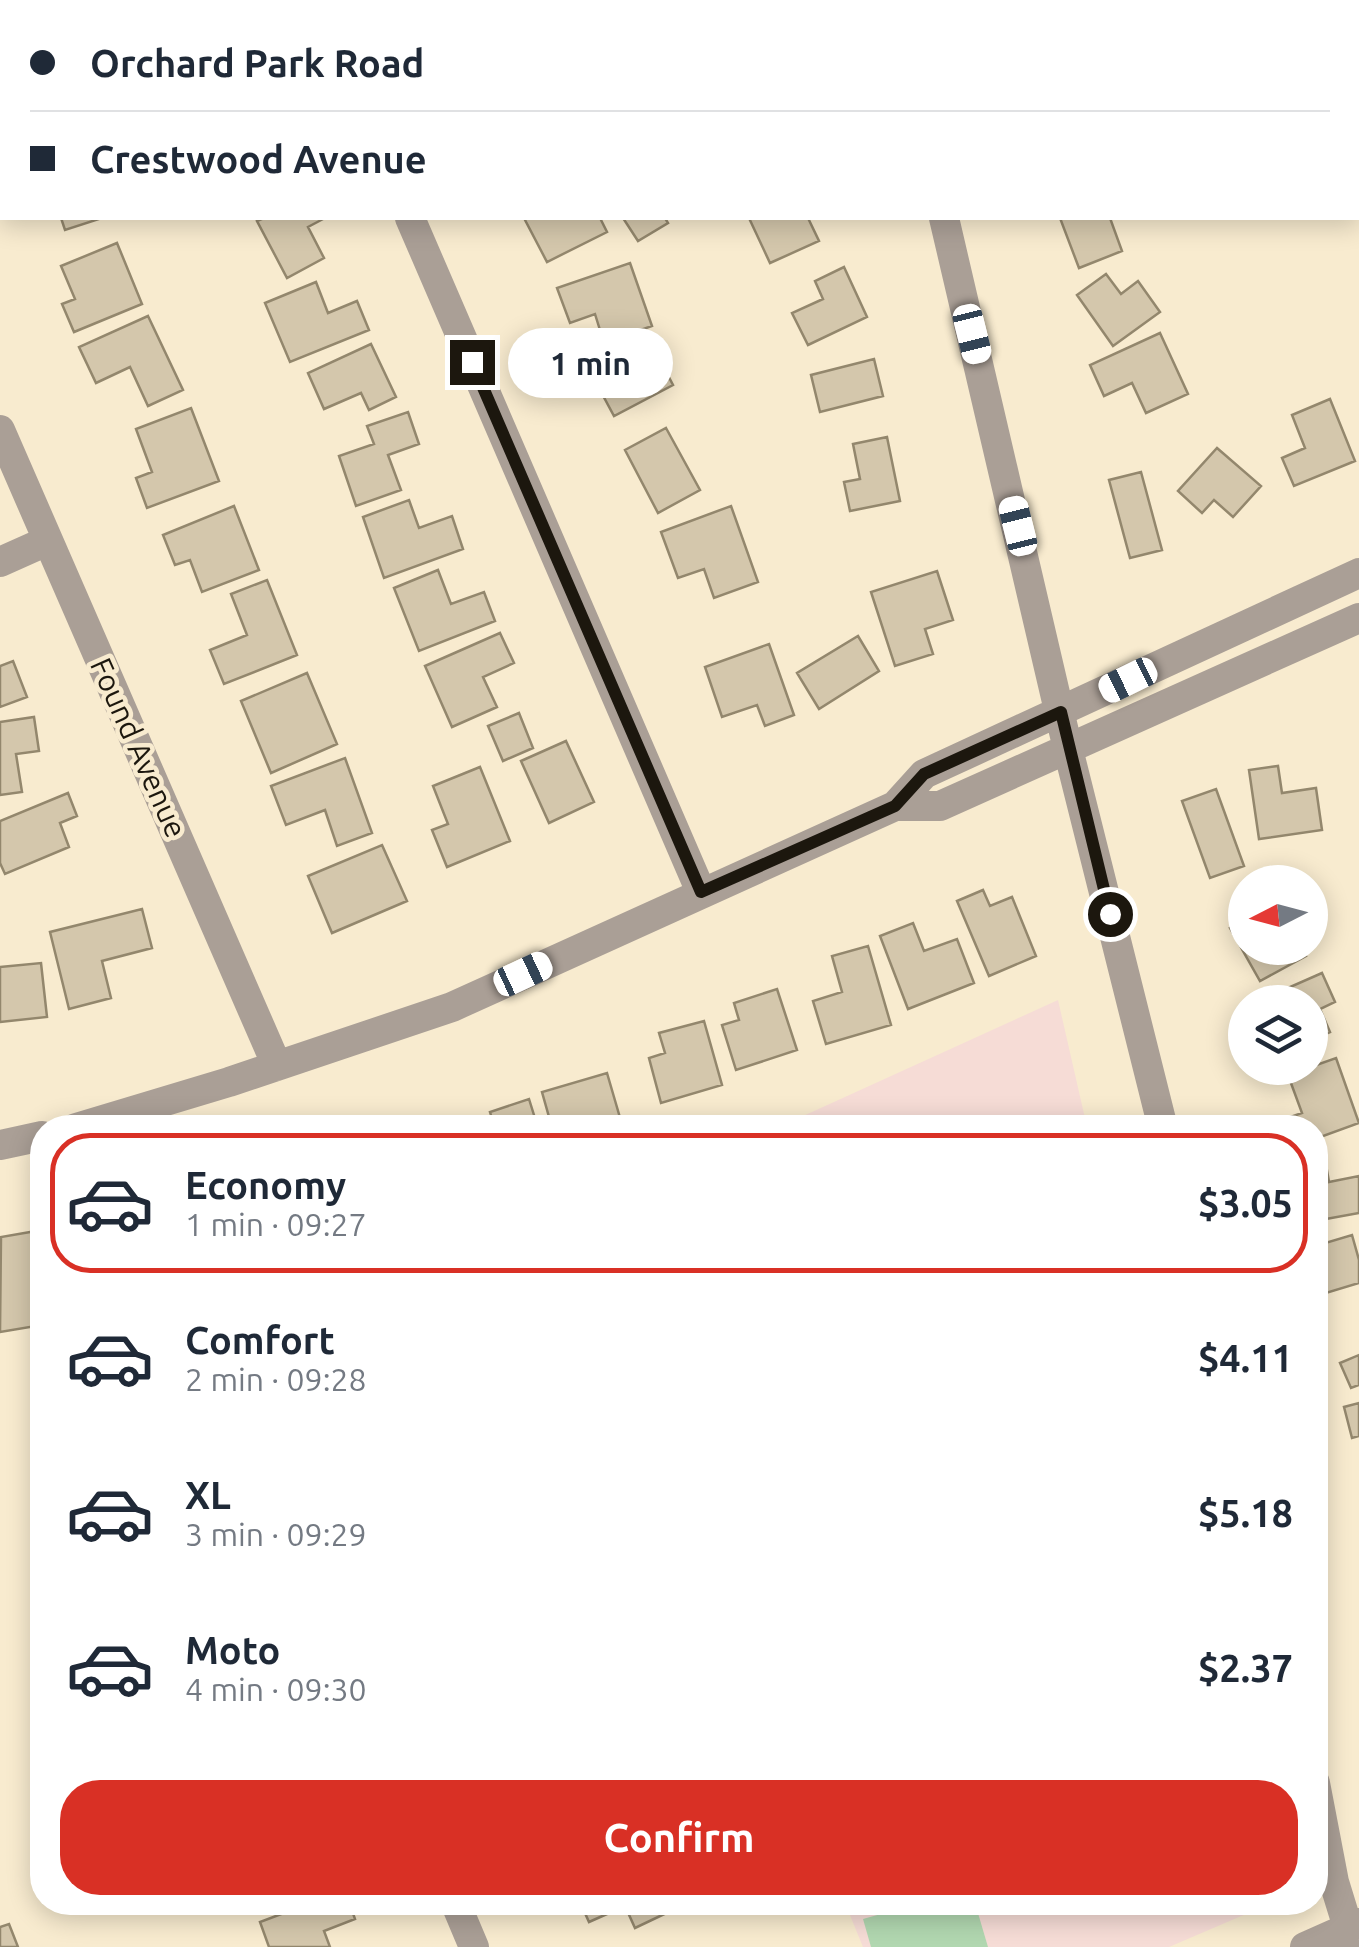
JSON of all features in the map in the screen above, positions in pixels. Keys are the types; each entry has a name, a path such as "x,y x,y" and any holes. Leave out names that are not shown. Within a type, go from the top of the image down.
{"street":[{"path":"411,220 701,892"},
{"path":"944,220 1068,749 1160,1115"},
{"name":"Found Avenue","path":"0,430 277,1066"},
{"path":"0,562 47,541"},
{"path":"895,806 924,774 1359,573"},
{"path":"124,1115 452,1006 895,806 940,806 1359,618"},
{"path":"0,1145 30,1139"},
{"path":"1305,1947 1354,1932 1334,1882 1328,1851"},
{"path":"460,1915 474,1947"}],"shaded area":[{"path":"1058,1000 1084,1115 805,1115"},
{"path":"850,1915 1244,1915 1169,1947 863,1947"}],"green space":[{"path":"877,1915 979,1915 988,1947 871,1947 863,1919"}],"building":[{"path":"62,220 96,220 65,230"},
{"path":"321,220 308,227 324,258 287,278 257,221"},
{"path":"525,220 601,220 607,232 547,262"},
{"path":"624,220 666,220 668,223 638,241"},
{"path":"750,220 809,220 819,241 770,263"},
{"path":"1061,220 1111,220 1122,251 1079,268"},
{"path":"117,243 142,304 74,332 62,304 75,299 61,266"},
{"path":"630,263 652,326 604,343 595,314 570,323 557,288"},
{"path":"844,267 867,317 808,345 792,313 823,299 815,281"},
{"path":"1106,274 1121,294 1138,281 1160,312 1113,346 1077,295"},
{"path":"316,282 328,313 357,301 369,330 290,362 265,303"},
{"path":"148,316 183,390 148,406 130,367 96,383 79,347"},
{"path":"1160,333 1188,394 1146,413 1132,383 1104,396 1090,365"},
{"path":"651,343 673,385 614,416 592,375"},
{"path":"371,344 396,397 369,410 361,393 324,409 308,373"},
{"path":"874,359 883,396 820,412 811,375"},
{"path":"1330,399 1355,461 1294,486 1282,458 1305,448 1292,415"},
{"path":"191,408 219,481 147,508 136,478 152,472 136,429"},
{"path":"408,412 419,444 388,455 401,490 356,506 339,456 374,444 367,426"},
{"path":"666,428 700,490 658,513 625,450"},
{"path":"887,437 900,501 850,511 844,482 860,479 853,444"},
{"path":"1217,448 1261,486 1233,517 1214,500 1202,513 1178,491"},
{"path":"1141,472 1162,550 1130,558 1109,480"},
{"path":"409,500 419,528 452,516 463,549 384,578 363,517"},
{"path":"234,506 259,570 202,592 190,560 175,565 163,535"},
{"path":"731,506 758,582 714,598 704,569 678,578 661,532"},
{"path":"438,570 451,604 484,592 495,621 419,651 394,588"},
{"path":"937,571 953,620 925,629 933,654 895,666 871,592"},
{"path":"267,580 297,655 224,684 210,650 247,635 231,594"},
{"path":"500,633 514,663 483,677 497,707 452,727 425,666"},
{"path":"858,636 879,671 819,709 797,673"},
{"path":"769,644 794,715 765,726 757,705 722,717 705,667"},
{"path":"13,661 27,697 0,707 0,666"},
{"path":"307,673 337,744 271,773 241,701"},
{"path":"519,713 533,748 503,761 488,726"},
{"path":"34,717 39,751 16,754 22,792 0,795 0,722"},
{"path":"566,741 594,802 549,823 521,761"},
{"path":"345,758 372,833 337,846 325,810 286,825 271,786"},
{"path":"1278,766 1282,793 1316,788 1322,830 1259,839 1249,770"},
{"path":"480,767 510,841 447,867 432,830 448,824 433,786"},
{"path":"1216,789 1244,865 1228,865 1228,872 1210,878 1182,801"},
{"path":"68,793 77,816 60,823 69,847 5,874 0,863 0,821"},
{"path":"382,845 407,901 332,933 308,876"},
{"path":"983,890 990,906 1012,897 1036,956 989,976 957,901"},
{"path":"142,909 152,948 102,961 111,998 69,1009 50,932"},
{"path":"913,923 924,951 957,939 974,983 908,1009 880,936"},
{"path":"868,946 891,1025 826,1044 813,1001 842,992 832,956"},
{"path":"41,963 47,1017 0,1022 0,967"},
{"path":"1251,965 1289,965 1260,981"},
{"path":"1322,973 1327,985 1295,985"},
{"path":"1328,986 1335,1002 1328,1005"},
{"path":"777,989 797,1050 736,1070 722,1025 739,1020 734,1003"},
{"path":"704,1021 722,1085 661,1103 649,1058 665,1053 659,1033"},
{"path":"1336,1058 1359,1123 1328,1134 1328,1115 1296,1115 1302,1113 1292,1085 1328,1085 1328,1061"},
{"path":"607,1073 619,1115 548,1115 542,1092"},
{"path":"529,1099 534,1115 491,1115 490,1112"},
{"path":"1328,1176 1329,1182 1359,1176 1359,1213 1328,1219"},
{"path":"30,1232 30,1327 0,1332 1,1237"},
{"path":"1352,1235 1359,1260 1359,1283 1328,1292 1328,1242"},
{"path":"1359,1355 1359,1385 1351,1388 1340,1363"},
{"path":"1359,1403 1359,1436 1352,1438 1344,1407"},
{"path":"279,1915 354,1915 355,1919 324,1931 330,1947 269,1947 260,1922"},
{"path":"586,1915 605,1915 589,1922"},
{"path":"629,1915 662,1915 635,1928"},
{"path":"9,1924 18,1947 0,1947 0,1927"}],"route":[{"path":"472,362 701,892 895,806 924,774 1061,712 1110,914"}]}
